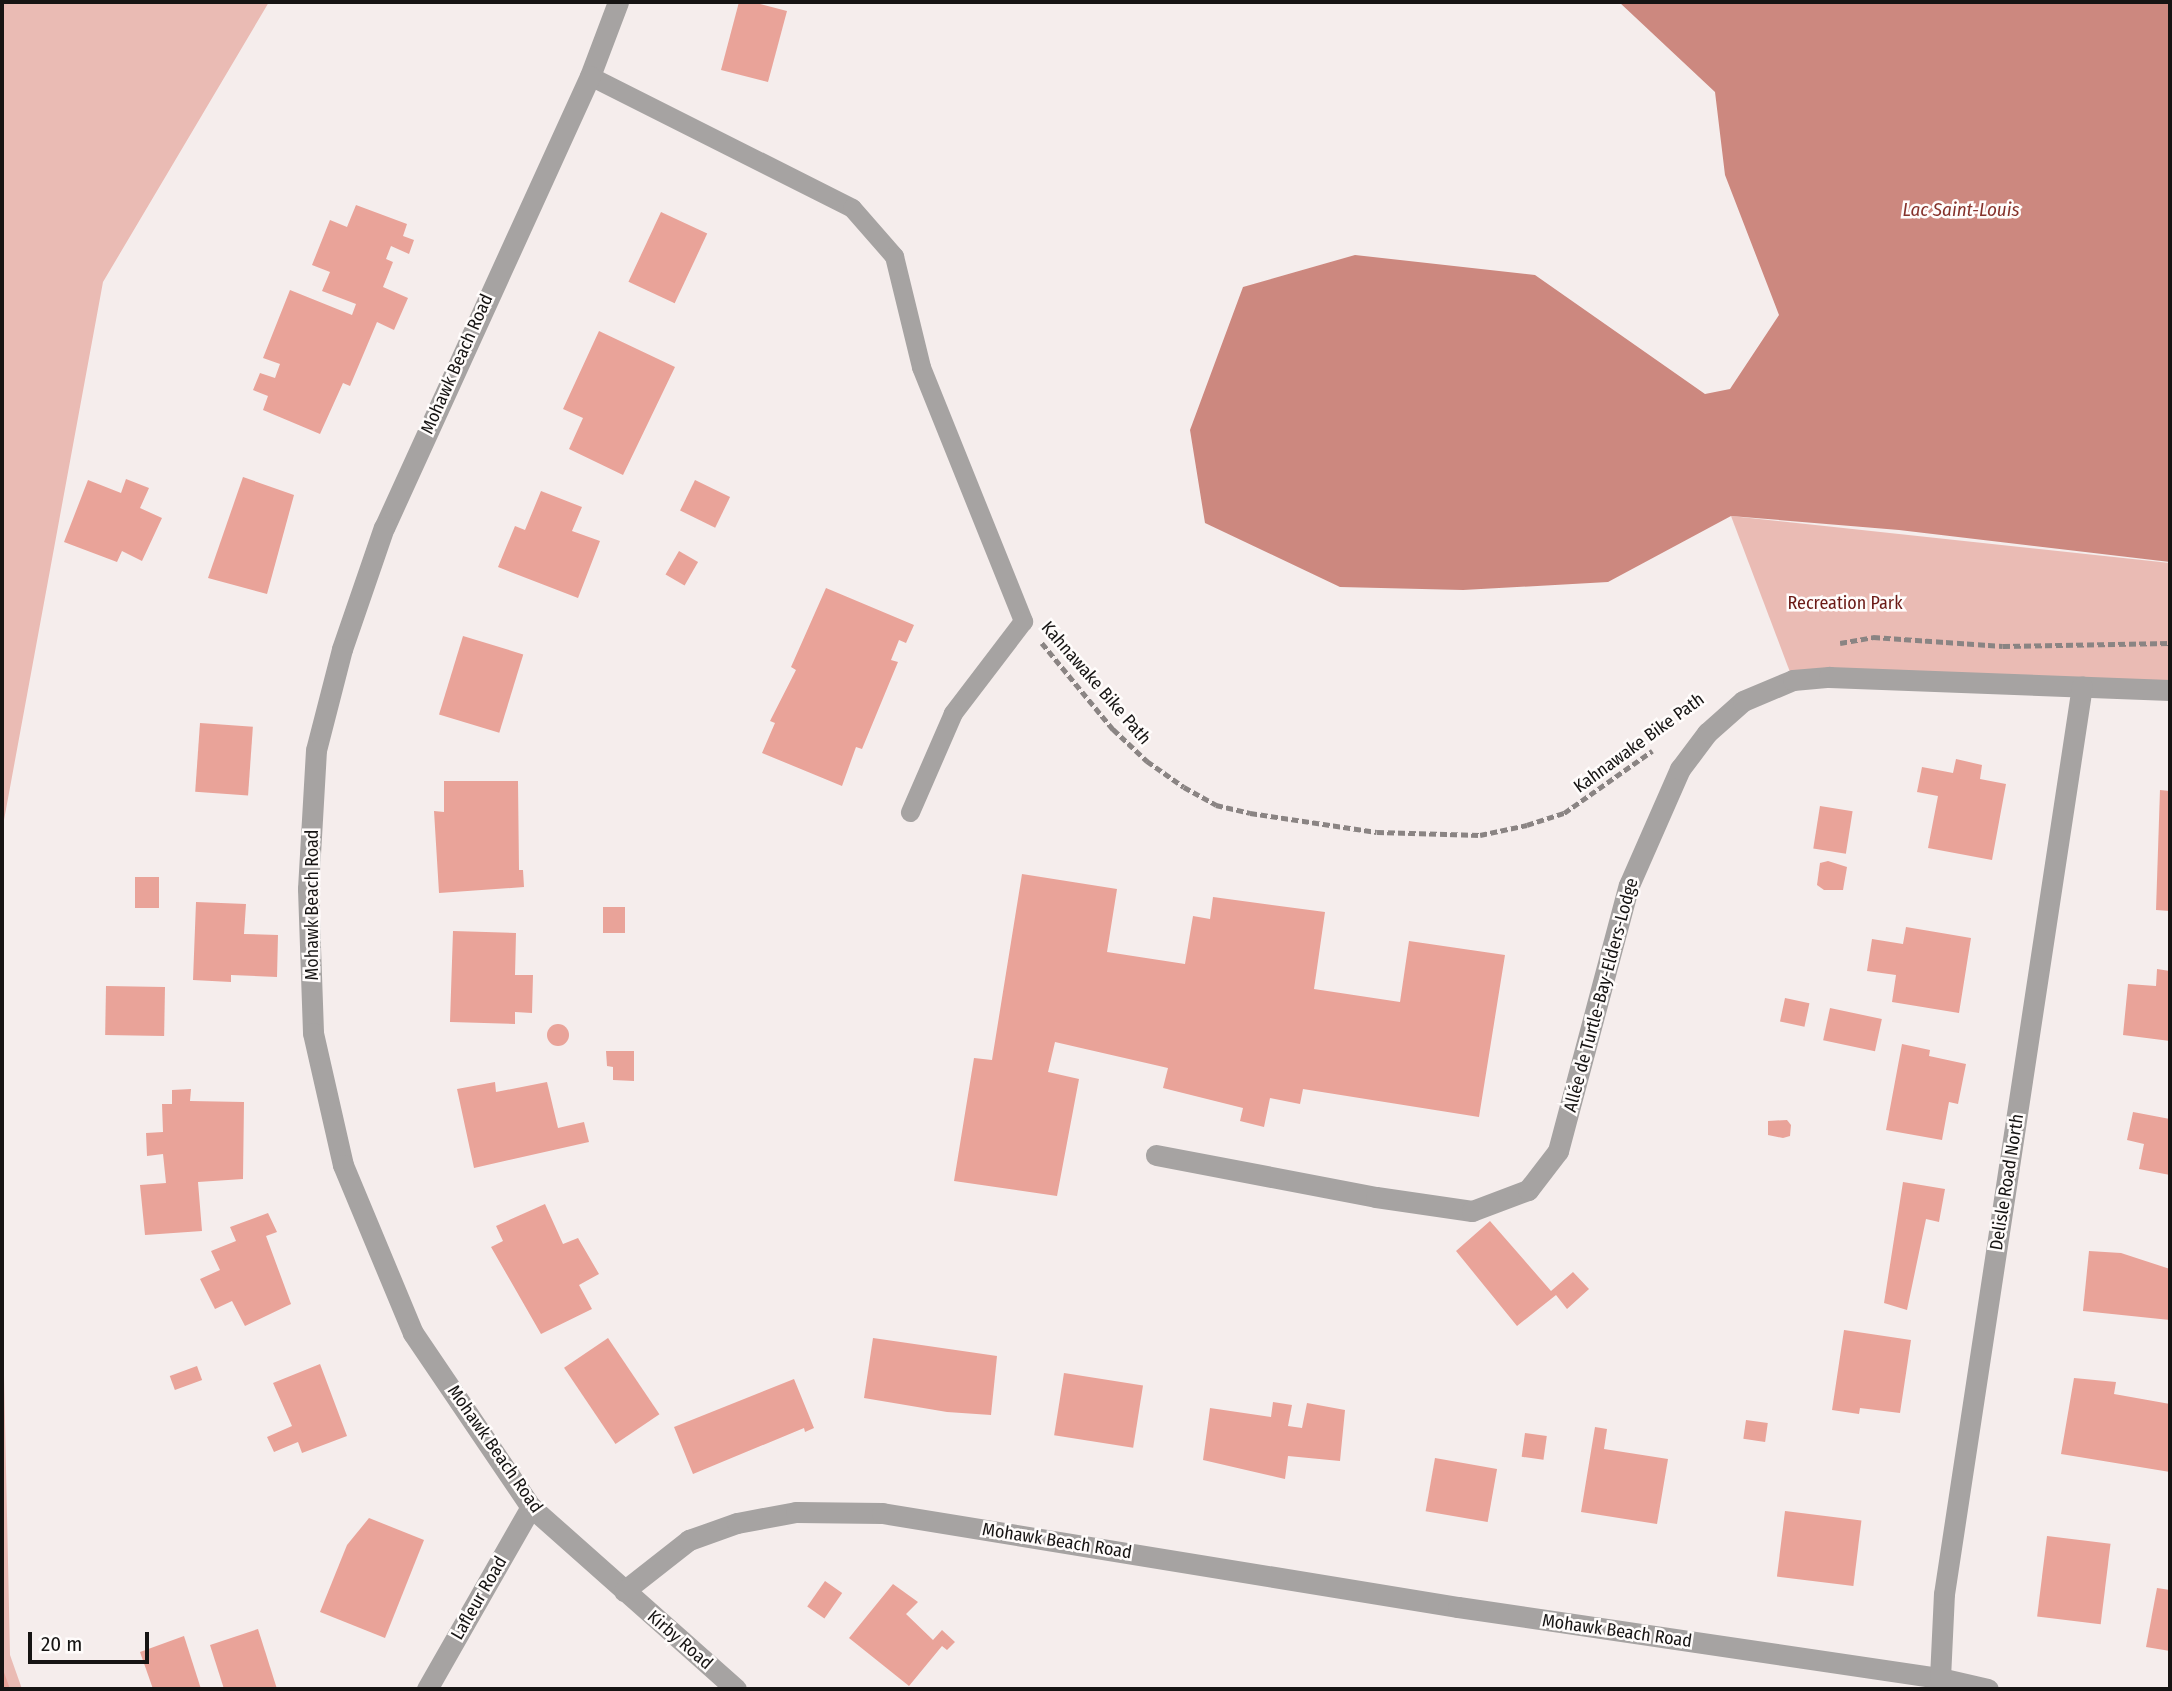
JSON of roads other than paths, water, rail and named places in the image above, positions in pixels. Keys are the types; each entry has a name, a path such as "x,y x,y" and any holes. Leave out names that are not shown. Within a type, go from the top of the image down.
{"street":[{"name":"Mohawk Beach Road","path":"618,2 590,76 521,221 380,539 342,649 316,750 308,889 313,1033 343,1165 413,1333 531,1507 624,1591 689,1540 737,1523 796,1512 882,1513 1458,1607 1940,1678 1988,1689"},
{"name":"Allée de Turtle-Bay-Elders-Lodge","path":"1156,1155 1376,1197 1472,1211 1528,1190 1558,1152 1629,885 1680,769 1707,733 1743,701 1793,680 1829,677 2170,690"},
{"name":"Delisle Road North","path":"1940,1678 1944,1594 2082,686"},
{"name":"Lafleur Road","path":"426,1689 531,1507"},
{"name":"Kirby Road","path":"624,1591 736,1689"}],"lane":[{"path":"590,76 852,208 894,256 921,367 1023,621 953,713 909,812"}],"water":[{"name":"Lac Saint-Louis","path":"1619,2 2170,2 2170,562 1899,530 1731,516 1608,582 1463,590 1340,587 1205,523 1190,430 1243,287 1355,255 1535,275 1705,394 1730,389 1779,315 1725,175 1715,92"}],"park label":[{"name":"Recreation Park","path":"1845,603"}]}
